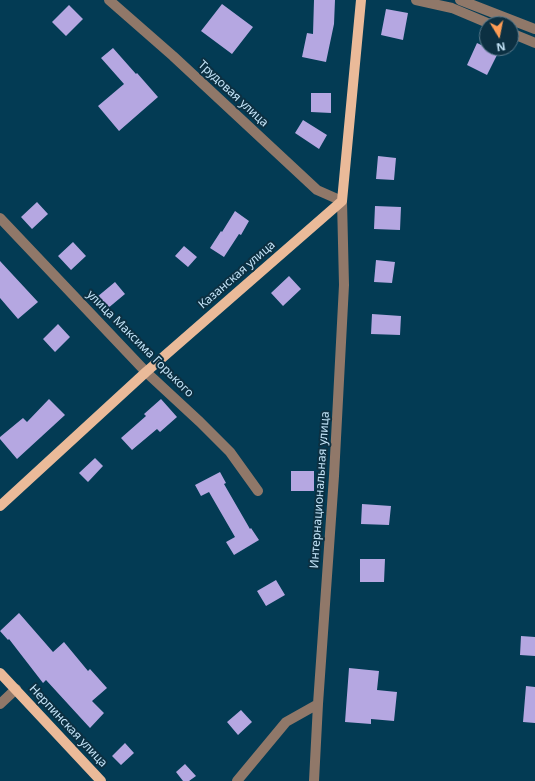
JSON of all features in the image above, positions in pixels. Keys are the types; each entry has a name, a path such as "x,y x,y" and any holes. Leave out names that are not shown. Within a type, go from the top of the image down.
{"main road":[{"path":"342,201 361,0"},
{"name":"Казанская улица","path":"0,506 146,372 342,201"},
{"name":"Нерпинская улица","path":"0,673 100,781"}],"street":[{"name":"Трудовая улица","path":"109,0 173,56 317,190 342,201"},
{"path":"416,0 452,8 479,19"},
{"path":"460,0 535,29"},
{"path":"519,36 535,43"},
{"name":"Интернациональная улица","path":"314,781 334,476 344,285 342,201"},
{"name":"улица Максима Горького","path":"0,218 146,372 230,452 258,491"},
{"name":"Нерпинская улица","path":"0,704 16,689"},
{"path":"236,781 286,722 318,704"}],"building":[{"path":"314,0 335,0 334,24 326,62 302,57 307,33 313,34"},
{"path":"222,4 253,27 232,54 201,31"},
{"path":"69,5 83,19 66,36 52,22"},
{"path":"386,9 408,13 403,40 381,35"},
{"path":"477,43 479,44 479,56 496,56 487,75 467,65"},
{"path":"113,48 158,97 119,131 98,106 124,84 101,58"},
{"path":"311,93 331,93 331,113 311,112"},
{"path":"303,120 327,135 319,149 295,133"},
{"path":"378,156 396,158 394,180 376,179"},
{"path":"37,202 48,214 32,229 21,217"},
{"path":"375,206 401,207 400,230 374,229"},
{"path":"235,211 249,221 241,235 239,234 224,257 210,248"},
{"path":"73,242 86,256 71,270 58,256"},
{"path":"184,246 197,257 188,267 175,256"},
{"path":"376,260 395,262 392,283 374,282"},
{"path":"0,261 38,302 18,319 0,298"},
{"path":"289,276 301,289 283,306 271,293"},
{"path":"115,282 125,294 107,309 97,297"},
{"path":"372,314 401,316 400,335 371,334"},
{"path":"58,324 70,337 55,352 43,339"},
{"path":"49,399 65,415 17,459 0,439 0,437 23,418 27,422"},
{"path":"161,399 177,417 160,432 157,429 132,450 121,438 146,416 144,414"},
{"path":"95,458 103,466 88,482 79,473"},
{"path":"291,471 314,471 314,491 291,491"},
{"path":"220,472 226,483 224,484 250,529 251,528 259,540 234,555 226,542 235,537 209,492 201,496 195,485"},
{"path":"362,504 391,506 389,525 361,524"},
{"path":"360,559 385,559 384,582 360,582"},
{"path":"276,580 285,595 266,606 257,591"},
{"path":"19,613 53,652 64,642 88,671 90,669 107,688 92,701 104,713 90,728 46,680 43,683 9,639 8,640 0,631"},
{"path":"521,636 535,637 535,656 520,655"},
{"path":"349,668 379,671 377,690 397,692 394,721 371,719 371,724 345,722"},
{"path":"526,686 535,687 535,723 523,722"},
{"path":"241,710 252,722 238,735 227,722"},
{"path":"125,743 134,753 121,765 112,756"},
{"path":"185,764 196,776 189,781 183,781 176,772"}]}
